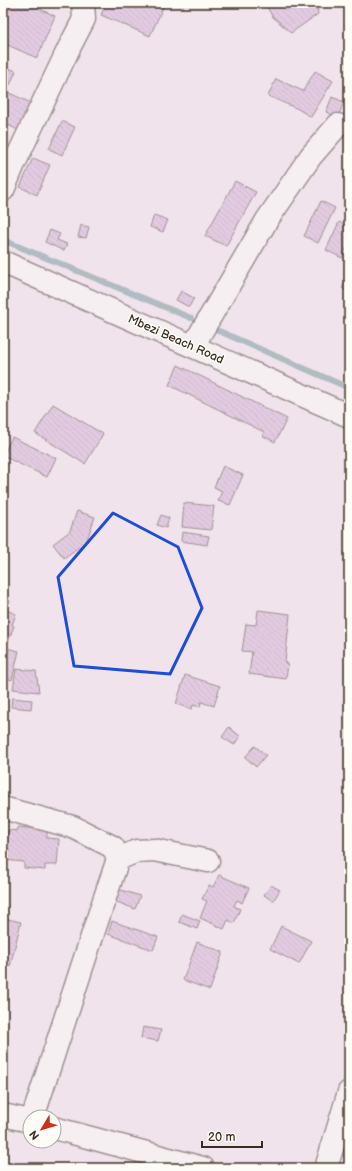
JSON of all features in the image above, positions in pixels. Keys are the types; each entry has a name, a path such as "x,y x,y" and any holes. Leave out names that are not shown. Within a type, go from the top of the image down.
{"street":[{"path":"3,190 19,152 84,19 83,3"},
{"path":"192,346 267,220 311,156 338,125"},
{"name":"Mbezi Beach Road","path":"3,262 349,416"},
{"path":"3,808 73,827 113,846 118,858 36,1109"},
{"path":"118,858 137,851 154,850 208,861"},
{"path":"326,1168 349,1092"},
{"path":"3,1115 22,1119"},
{"path":"62,1130 203,1168"}],"highlighted area":[{"path":"113,513 178,547 202,608 170,674 74,666 58,577"}],"building":[{"path":"3,3 42,3 40,9 55,16 37,58 3,43 7,31 3,31"},
{"path":"106,3 165,3 150,36 101,15"},
{"path":"265,3 319,3 317,6 318,14 291,33 272,16"},
{"path":"3,66 16,71 10,85 3,82"},
{"path":"315,71 333,81 311,117 298,109 268,96 276,79 303,91"},
{"path":"3,90 31,103 18,130 8,125 4,134 3,133"},
{"path":"332,97 344,102 338,117 326,112"},
{"path":"62,121 75,127 62,155 49,149"},
{"path":"33,158 50,165 37,195 20,187"},
{"path":"235,181 256,192 226,246 205,236"},
{"path":"349,199 349,213 343,210"},
{"path":"321,201 335,208 318,243 304,236"},
{"path":"154,215 168,220 163,232 150,227"},
{"path":"339,222 349,227 349,243 342,258 326,250"},
{"path":"81,225 89,227 86,238 78,237"},
{"path":"50,230 60,234 57,240 67,244 64,251 45,242"},
{"path":"349,276 349,292 342,288"},
{"path":"181,291 194,298 189,307 176,300"},
{"path":"349,349 349,359 345,358"},
{"path":"178,365 287,419 275,442 263,436 264,432 169,385"},
{"path":"53,404 103,434 85,464 35,433"},
{"path":"3,413 8,428 3,429"},
{"path":"12,437 56,458 47,477 3,456"},
{"path":"223,466 243,475 230,505 218,501 222,491 214,487"},
{"path":"184,503 214,506 211,530 182,527"},
{"path":"77,511 95,517 86,542 64,558 53,544 70,531"},
{"path":"161,515 169,518 166,528 157,525"},
{"path":"182,532 209,536 207,545 181,541"},
{"path":"349,576 349,585 346,583"},
{"path":"3,598 10,601 6,610 16,614 12,625 14,626 3,655"},
{"path":"258,610 290,614 285,663 288,664 286,679 249,674 252,652 242,651 246,624 256,625"},
{"path":"6,648 19,651 12,680 3,677 3,662"},
{"path":"16,669 36,671 39,692 13,689"},
{"path":"185,675 220,686 214,706 201,702 200,707 193,705 192,709 176,704"},
{"path":"12,698 32,700 31,709 11,707"},
{"path":"229,727 240,736 234,745 222,737"},
{"path":"255,746 266,755 256,767 245,757"},
{"path":"18,827 47,830 47,838 59,839 57,865 45,865 45,870 24,868 24,862 3,860 3,838 7,839 8,830 17,831"},
{"path":"219,875 249,888 242,903 237,900 234,906 240,909 234,923 228,920 224,929 200,918 207,901 202,899 209,885 213,887"},
{"path":"271,885 280,890 273,901 264,895"},
{"path":"118,889 140,896 135,909 114,901"},
{"path":"182,914 200,921 197,929 179,922"},
{"path":"3,918 21,922 10,967 3,965"},
{"path":"112,921 158,937 153,950 108,934"},
{"path":"281,926 311,941 299,964 270,949"},
{"path":"197,942 223,952 210,990 183,980"},
{"path":"143,1027 161,1030 158,1041 141,1038"},
{"path":"339,1131 349,1135 349,1158 333,1152"}],"waterway":[{"path":"3,240 191,318"},
{"path":"219,331 349,388"}]}
